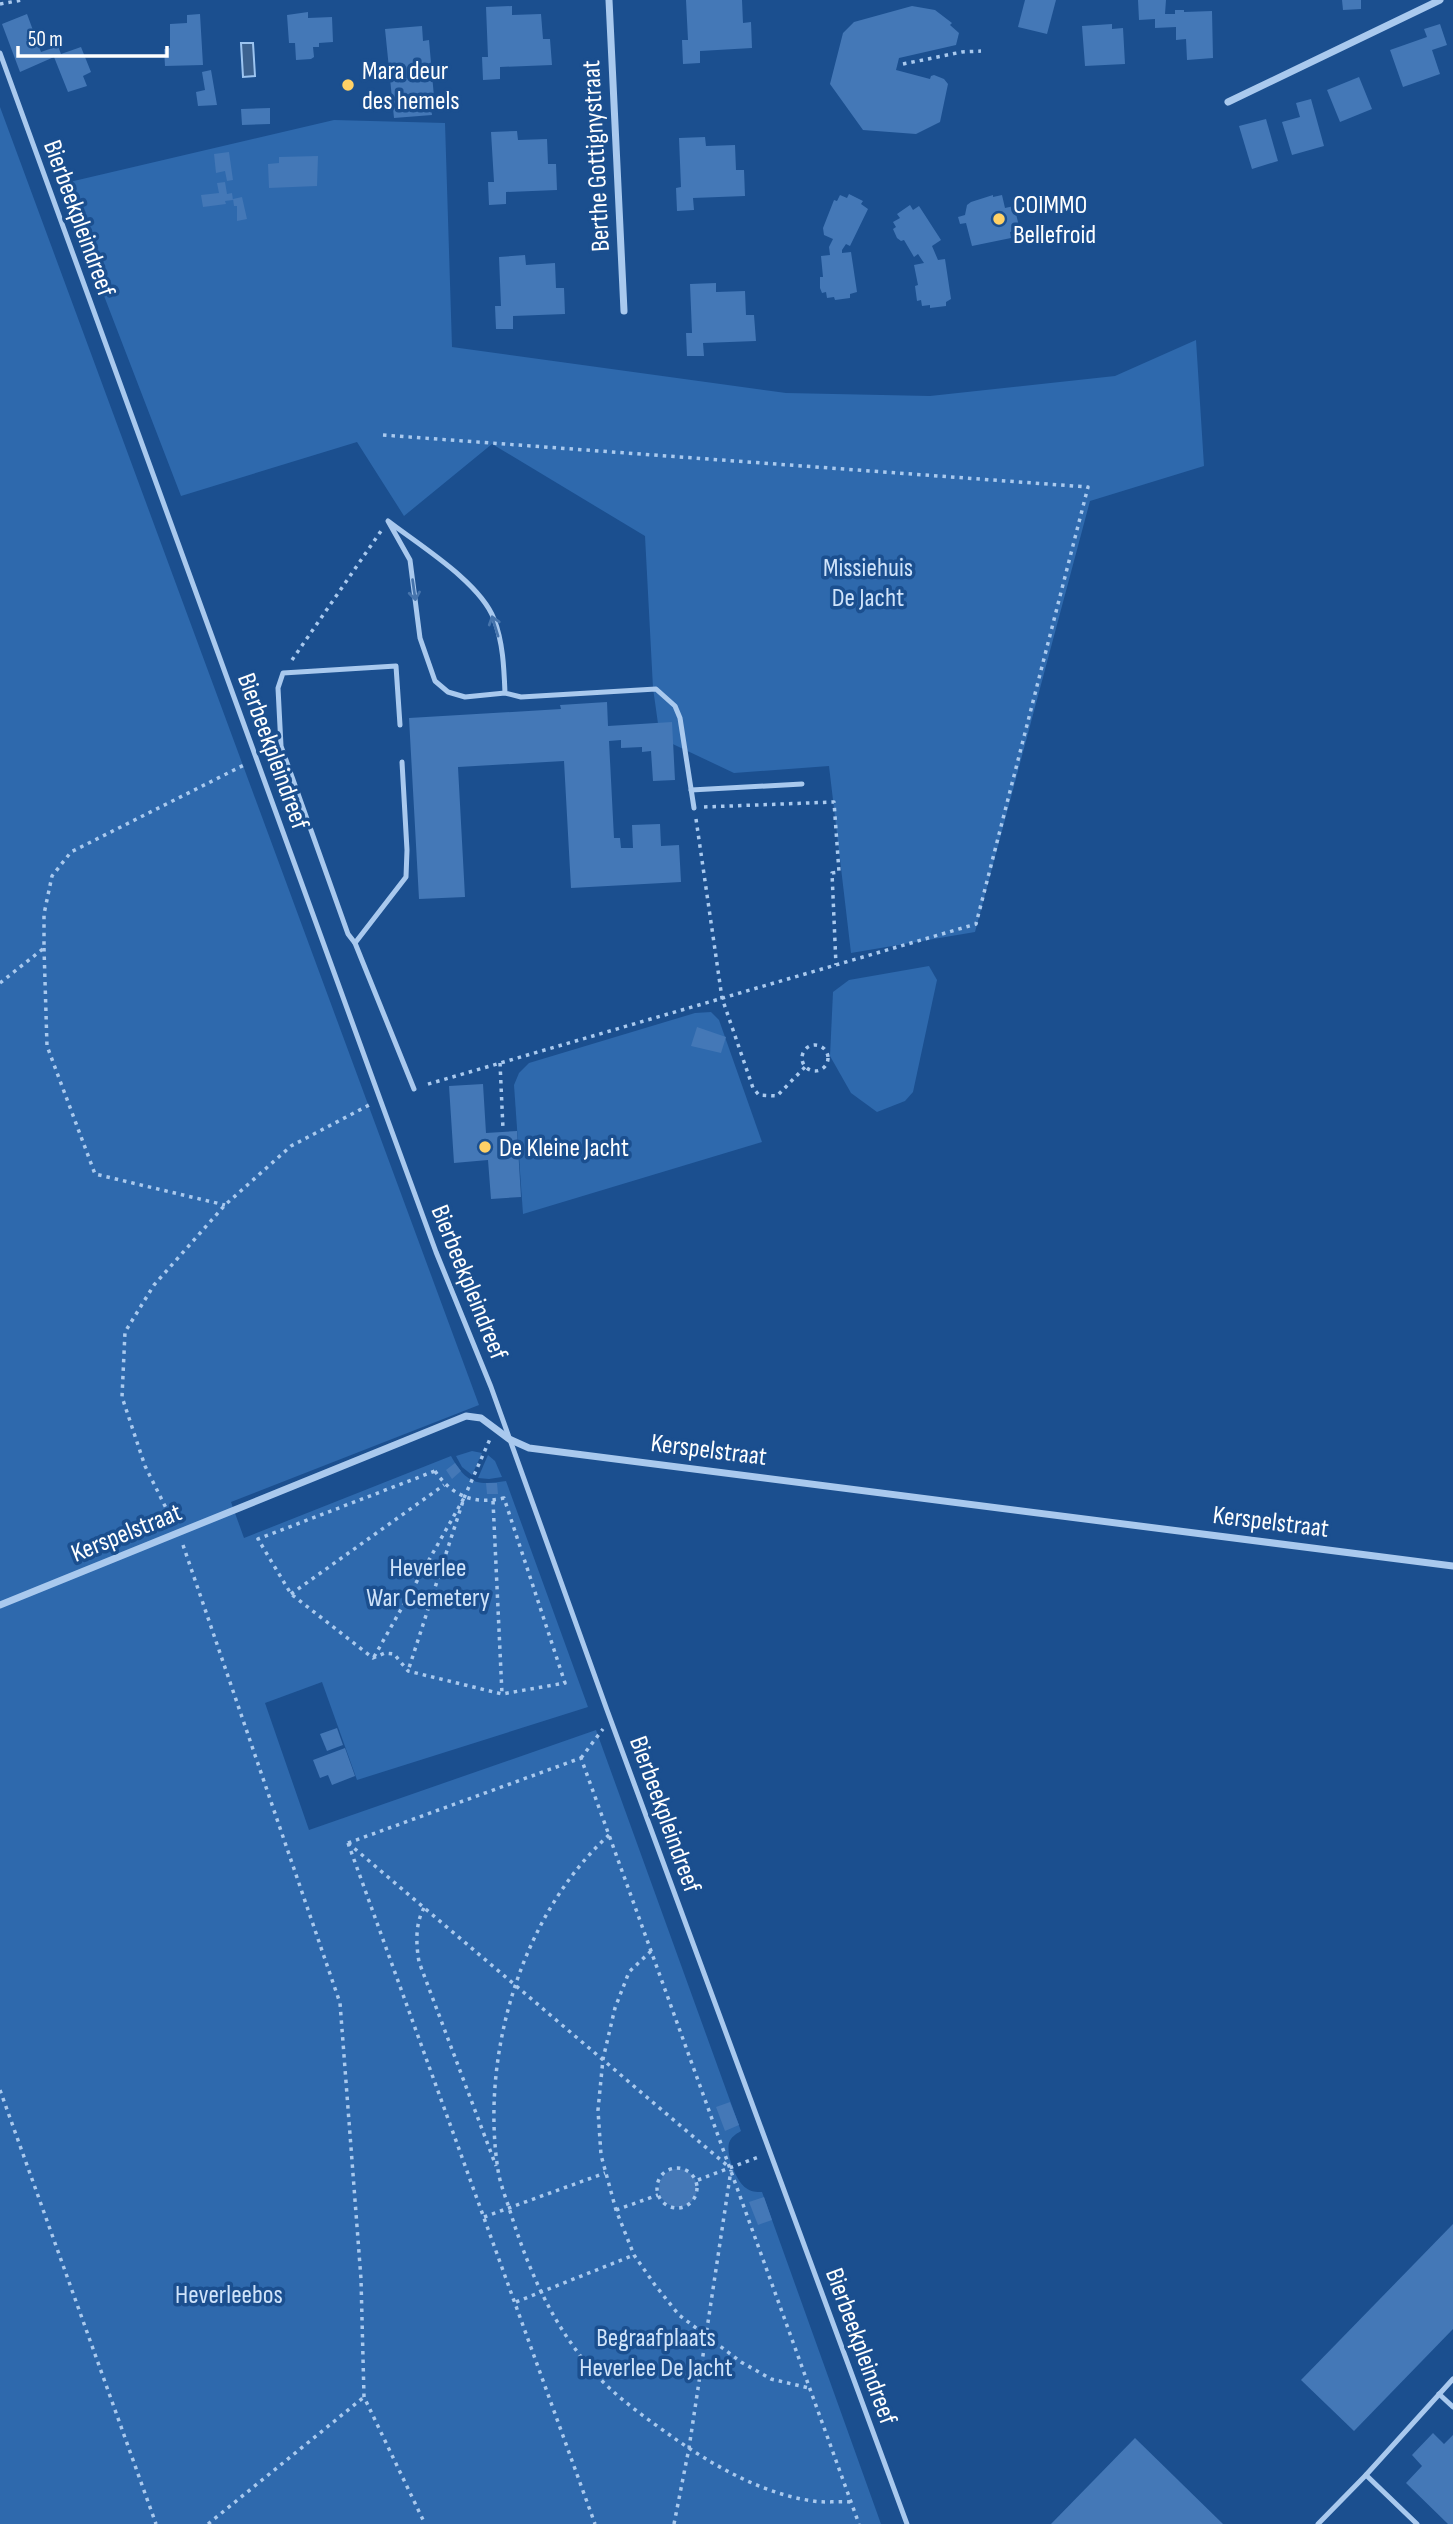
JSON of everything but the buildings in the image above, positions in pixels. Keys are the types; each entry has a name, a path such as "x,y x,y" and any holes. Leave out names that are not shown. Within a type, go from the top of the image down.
{"street":[{"name":"Berthe Gottignystraat","path":"609,0 624,311"},
{"path":"1228,102 1440,0"},
{"name":"Kerspelstraat","path":"0,1605 466,1416 481,1418 509,1439 529,1448 1453,1566"}],"lane":[{"name":"Bierbeekpleindreef","path":"0,53 380,1100 509,1439 907,2524"},
{"path":"388,521 471,586 485,602 494,619 503,657 505,693"},
{"path":"388,521 410,560 420,638 435,681 448,692 465,697 505,693 521,697 656,689 675,706 680,718 694,808"},
{"path":"400,725 396,666 283,673 278,688 281,746 348,934 355,943 414,1088"},
{"path":"355,943 406,877 402,762"},
{"path":"691,790 802,784"},
{"path":"1318,2524 1453,2379"},
{"path":"1439,2393 1453,2407"},
{"path":"1366,2475 1417,2524"}],"path":[{"path":"0,4 22,0"},
{"path":"904,64 962,52 981,51"},
{"path":"383,435 1088,487 976,923 414,1088"},
{"path":"283,673 388,521"},
{"path":"225,1205 95,1174 47,1046 44,914 52,876 71,852 257,759"},
{"path":"805,1067 778,1096 759,1095 753,1088 722,998 694,808 834,802 839,872 831,873 836,965"},
{"path":"0,983 44,948"},
{"path":"815,1044 827,1051 829,1059 825,1067 817,1071 805,1067 801,1058 807,1047 815,1044"},
{"path":"500,1063 503,1129"},
{"path":"380,1100 291,1146 225,1205 154,1285 125,1332 122,1397 145,1466 179,1534 340,2003 361,2279 364,2396 425,2524"},
{"path":"373,1658 464,1498 495,1429"},
{"path":"435,1471 444,1485 464,1498 493,1501 504,1498 565,1683 502,1694 408,1671 394,1654 385,1653 373,1658 291,1594 258,1539 435,1471"},
{"path":"291,1594 444,1485"},
{"path":"408,1671 464,1498"},
{"path":"493,1501 502,1694"},
{"path":"348,1843 581,1758 610,1718"},
{"path":"581,1758 859,2524"},
{"path":"498,2171 495,2118 497,2067 502,2028 515,1985 534,1937 561,1891 586,1855 609,1835"},
{"path":"348,1843 731,2168"},
{"path":"348,1843 595,2524"},
{"path":"424,1908 419,1916 416,1945 419,1962 498,2171 523,2251 540,2292 565,2333 593,2371 627,2402 721,2468 767,2488 813,2501 851,2502"},
{"path":"651,1951 629,1972 615,2008 603,2059 598,2110 601,2155 616,2210 634,2255 679,2315 741,2362 771,2379 809,2388"},
{"path":"0,2090 156,2524"},
{"path":"698,2180 771,2153"},
{"path":"674,2524 689,2448 731,2168"},
{"path":"668,2169 688,2171 698,2180 697,2193 685,2208 672,2209 661,2201 659,2180 662,2173 668,2169"},
{"path":"484,2217 605,2173"},
{"path":"616,2210 659,2195"},
{"path":"515,2302 634,2255"},
{"path":"208,2524 364,2396"}],"green space":[{"name":"Heverleebos","path":"0,107 479,1405 231,1502 244,1538 451,1456 462,1472 473,1481 506,1481 588,1707 357,1780 322,1682 265,1703 309,1830 596,1730 741,2131 732,2137 729,2143 733,2167 746,2188 762,2192 881,2524 0,2524"},
{"name":"Missiehuis De Jacht","path":"334,120 445,123 452,347 786,393 930,396 1115,376 1196,340 1204,466 1090,501 975,932 851,953 829,766 734,773 660,738 653,688 645,536 492,444 404,516 357,442 181,496 61,184"},
{"path":"929,966 937,980 913,1092 905,1101 877,1112 851,1093 830,1056 833,992 849,980"},
{"path":"711,1012 719,1020 762,1142 523,1214 514,1085 519,1073 529,1063 695,1013"},
{"path":"472,1451 482,1453 472,1475 462,1467 456,1456"},
{"path":"488,1455 495,1461 502,1477 478,1478"}],"shaded area":[{"path":"241,43 253,43 255,76 243,77"}],"place":[{"name":"Mara deur des hemels","path":"348,85"},
{"name":"COIMMO Bellefroid","path":"999,219"},
{"name":"De Kleine Jacht","path":"485,1147"}],"park label":[{"name":"Heverlee War Cemetery","path":"428,1582"},
{"name":"Begraafplaats Heverlee De Jacht","path":"656,2352"}]}
